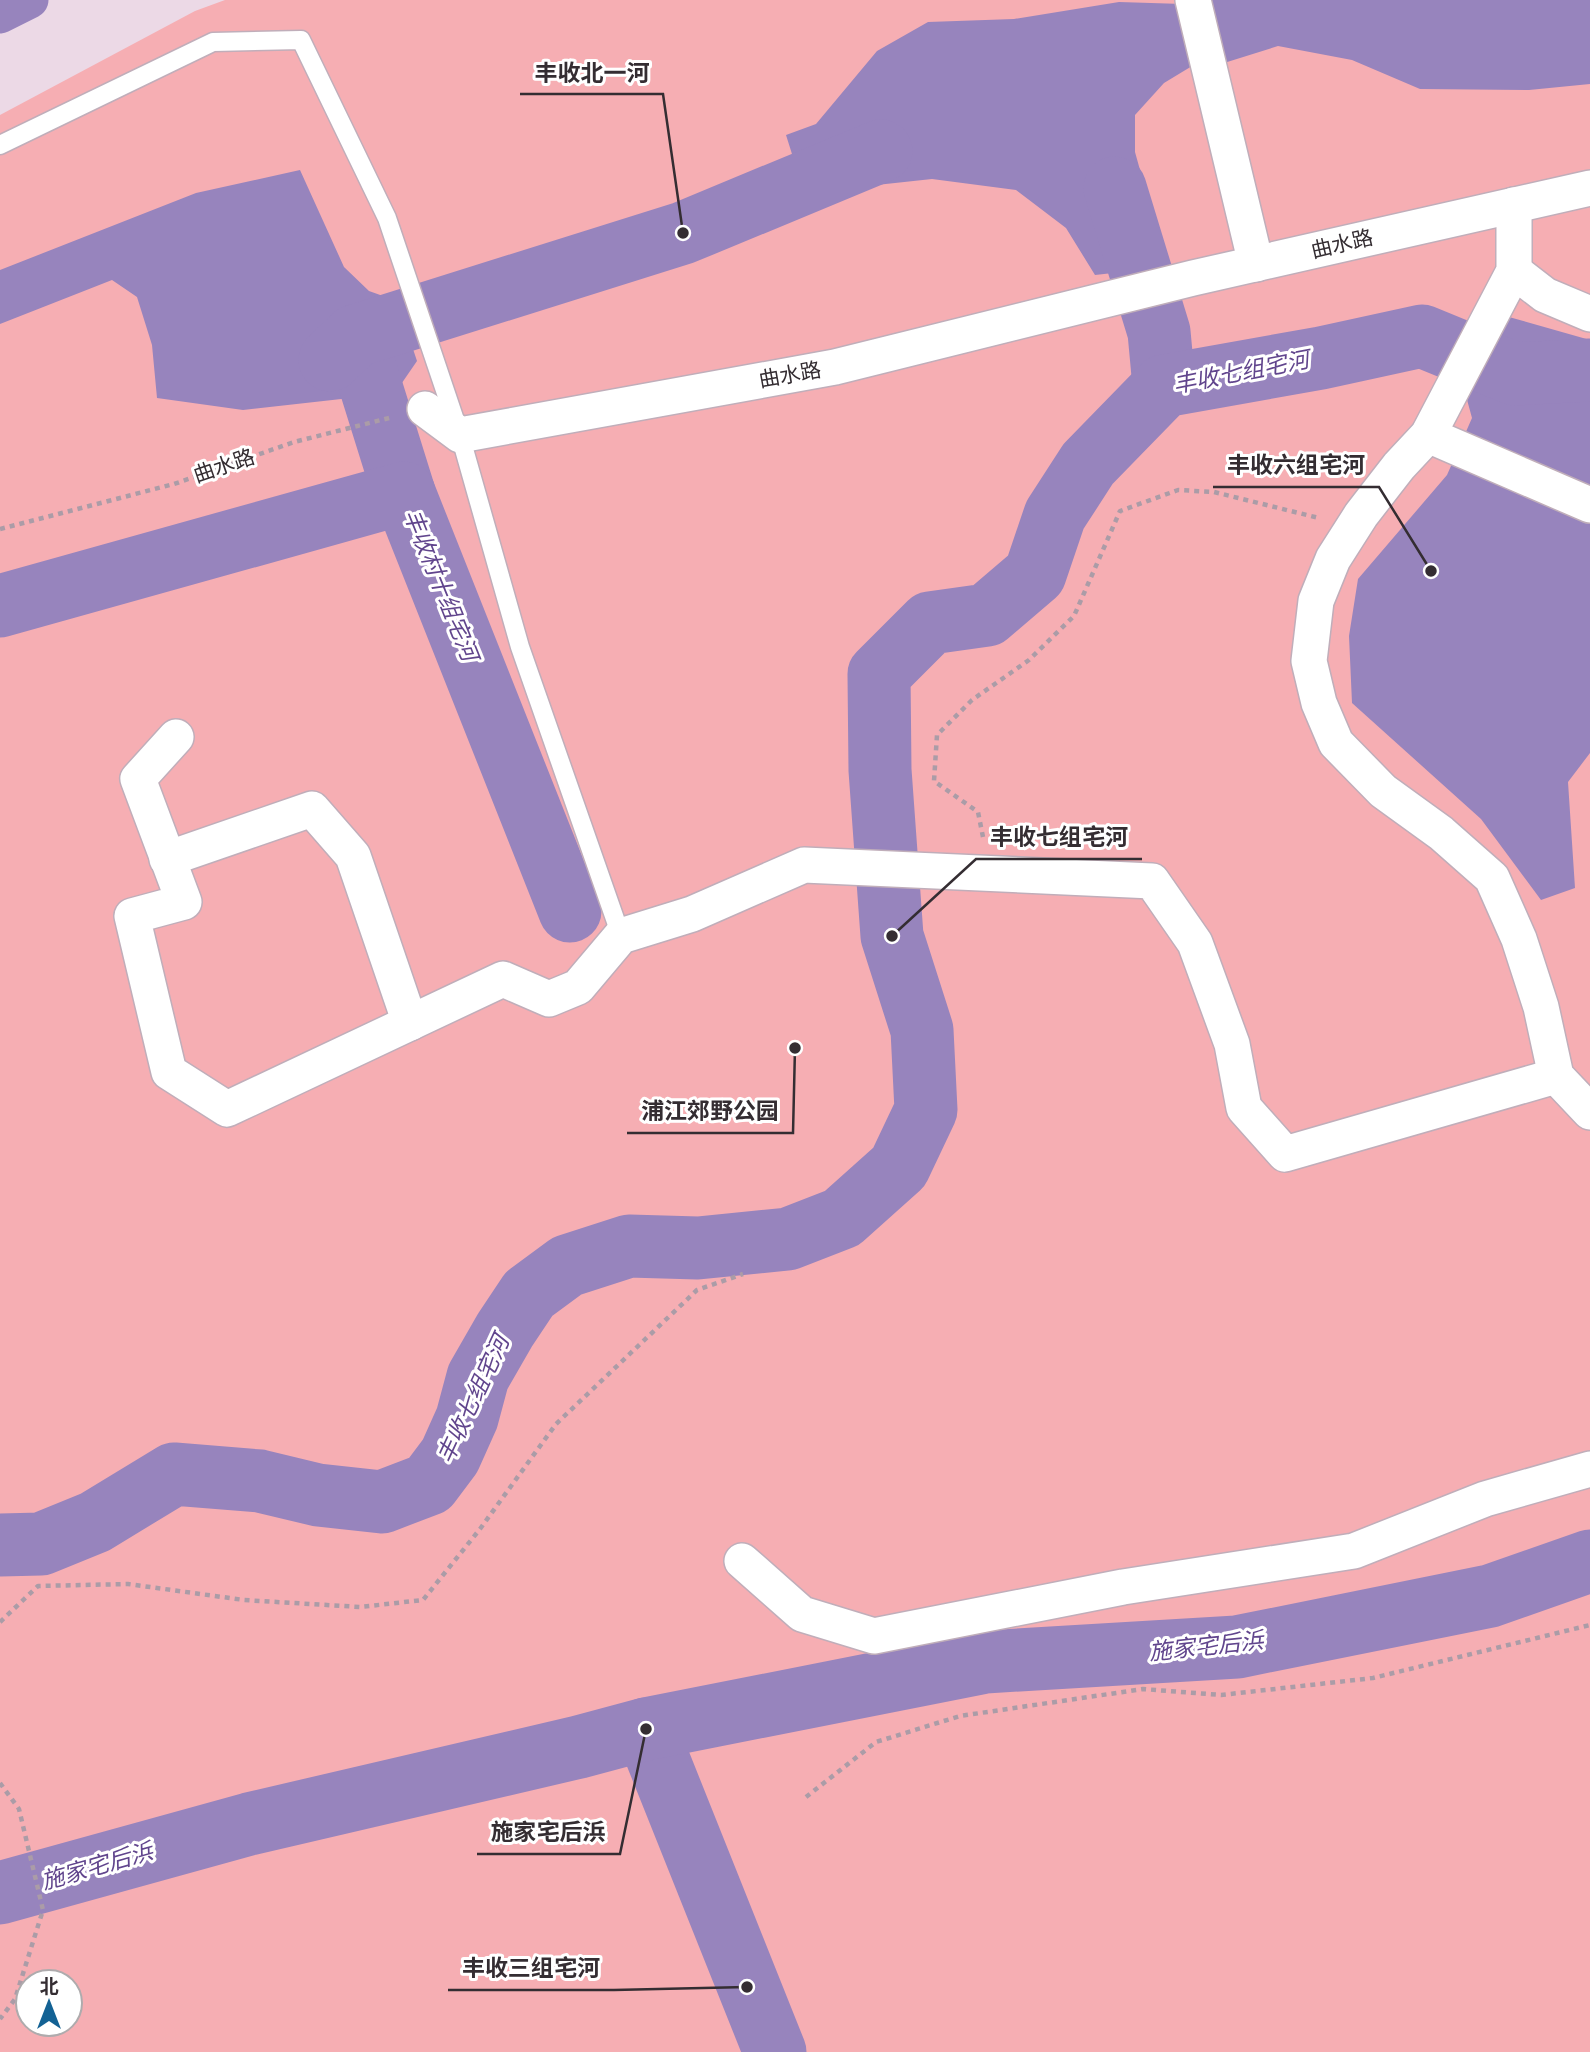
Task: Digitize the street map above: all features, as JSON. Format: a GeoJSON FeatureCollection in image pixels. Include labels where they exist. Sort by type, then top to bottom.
{"type":"FeatureCollection","features":[{"type":"Feature","properties":{"kind":"street"},"geometry":{"type":"LineString","coordinates":[[1193,0],[1256,264]]}},
{"type":"Feature","properties":{"kind":"street","name":"曲水路"},"geometry":{"type":"LineString","coordinates":[[460,435],[835,366],[1193,278],[1590,188]]}},
{"type":"Feature","properties":{"kind":"street"},"geometry":{"type":"LineString","coordinates":[[1514,205],[1514,271],[1428,435],[1399,466],[1333,559],[1316,601],[1308,661],[1319,703],[1336,743],[1383,791],[1441,834],[1492,878],[1519,939],[1541,1007],[1556,1076],[1590,1112]]}},
{"type":"Feature","properties":{"kind":"street"},"geometry":{"type":"LineString","coordinates":[[1514,271],[1545,295],[1590,314]]}},
{"type":"Feature","properties":{"kind":"street"},"geometry":{"type":"LineString","coordinates":[[425,409],[460,435]]}},
{"type":"Feature","properties":{"kind":"street"},"geometry":{"type":"LineString","coordinates":[[1428,435],[1590,505]]}},
{"type":"Feature","properties":{"kind":"street"},"geometry":{"type":"LineString","coordinates":[[176,737],[138,779],[184,902],[132,916],[169,1072],[227,1109],[503,979],[549,999],[578,987],[621,936],[692,914],[804,865],[1152,881],[1195,943],[1232,1044],[1244,1108],[1285,1154],[1556,1076]]}},
{"type":"Feature","properties":{"kind":"street"},"geometry":{"type":"LineString","coordinates":[[167,859],[312,809],[354,856],[410,1023]]}},
{"type":"Feature","properties":{"kind":"street"},"geometry":{"type":"LineString","coordinates":[[1557,1478],[1590,1452]]}},
{"type":"Feature","properties":{"kind":"street"},"geometry":{"type":"LineString","coordinates":[[742,1561],[802,1614],[874,1636],[1123,1587],[1354,1551],[1485,1499],[1590,1469]]}},
{"type":"Feature","properties":{"kind":"lane"},"geometry":{"type":"LineString","coordinates":[[0,145],[213,42],[301,40],[387,219],[460,435],[520,647],[621,936]]}},
{"type":"Feature","properties":{"kind":"path","name":"曲水路"},"geometry":{"type":"LineString","coordinates":[[0,529],[174,484],[294,442],[425,409]]}},
{"type":"Feature","properties":{"kind":"path"},"geometry":{"type":"LineString","coordinates":[[990,875],[978,812],[934,781],[937,735],[972,699],[1030,660],[1074,616],[1120,511],[1178,491],[1213,492],[1354,526]]}},
{"type":"Feature","properties":{"kind":"path"},"geometry":{"type":"LineString","coordinates":[[0,1622],[38,1586],[128,1584],[244,1600],[359,1607],[423,1600],[480,1530],[556,1424],[697,1290],[743,1274]]}},
{"type":"Feature","properties":{"kind":"path"},"geometry":{"type":"LineString","coordinates":[[806,1797],[876,1742],[960,1716],[1143,1689],[1221,1695],[1373,1678],[1590,1625]]}},
{"type":"Feature","properties":{"kind":"path"},"geometry":{"type":"LineString","coordinates":[[0,1783],[19,1809],[43,1910],[15,1999],[0,2019]]}},
{"type":"Feature","properties":{"kind":"shaded area"},"geometry":{"type":"Polygon","coordinates":[[[225,0],[1590,0],[1590,2052],[0,2052],[0,115],[195,11],[225,0]]]}},
{"type":"Feature","properties":{"kind":"shaded area"},"geometry":{"type":"Polygon","coordinates":[[[1208,0],[1590,0],[1590,84],[1529,90],[1420,89],[1352,60],[1278,46],[1224,63],[1208,0]]]}},
{"type":"Feature","properties":{"kind":"shaded area"},"geometry":{"type":"Polygon","coordinates":[[[1119,2],[1183,4],[1197,63],[1164,83],[1135,115],[1135,152],[1167,267],[1095,275],[1066,228],[1016,190],[932,179],[858,187],[809,208],[786,135],[816,124],[877,51],[928,22],[1014,19],[1119,2]]]}},
{"type":"Feature","properties":{"kind":"shaded area"},"geometry":{"type":"Polygon","coordinates":[[[300,170],[344,267],[369,291],[397,301],[417,361],[395,393],[243,410],[157,398],[152,345],[137,297],[112,280],[0,324],[0,270],[196,193],[300,170]]]}},
{"type":"Feature","properties":{"kind":"shaded area"},"geometry":{"type":"Polygon","coordinates":[[[1509,317],[1590,340],[1590,753],[1568,782],[1575,888],[1541,900],[1481,819],[1352,703],[1349,636],[1358,579],[1447,475],[1472,418],[1466,396],[1509,317]]]}},
{"type":"Feature","properties":{"kind":"waterway"},"geometry":{"type":"LineString","coordinates":[[0,15],[30,0]]}},
{"type":"Feature","properties":{"kind":"waterway"},"geometry":{"type":"LineString","coordinates":[[330,360],[355,336],[683,233],[881,151]]}},
{"type":"Feature","properties":{"kind":"waterway"},"geometry":{"type":"LineString","coordinates":[[1115,188],[1159,332],[1164,386]]}},
{"type":"Feature","properties":{"kind":"waterway"},"geometry":{"type":"LineString","coordinates":[[355,336],[404,493]]}},
{"type":"Feature","properties":{"kind":"waterway","name":"丰收七组宅河"},"geometry":{"type":"LineString","coordinates":[[0,1545],[41,1544],[95,1522],[174,1474],[260,1481],[318,1495],[382,1502],[429,1484],[450,1456],[467,1418],[478,1377],[505,1330],[529,1294],[567,1266],[629,1246],[698,1248],[788,1239],[842,1218],[899,1167],[926,1110],[922,1030],[892,936],[880,770],[879,674],[930,623],[987,615],[1035,574],[1055,515],[1088,464],[1164,386],[1321,358],[1422,336],[1515,374],[1590,370]]}},
{"type":"Feature","properties":{"kind":"waterway","name":"丰收村十组宅河"},"geometry":{"type":"LineString","coordinates":[[0,606],[404,493],[570,911]]}},
{"type":"Feature","properties":{"kind":"waterway","name":"施家宅后浜"},"geometry":{"type":"LineString","coordinates":[[0,1893],[249,1824],[646,1729],[985,1662],[1237,1647],[1490,1596],[1590,1561]]}},
{"type":"Feature","properties":{"kind":"waterway"},"geometry":{"type":"LineString","coordinates":[[646,1729],[775,2052]]}},
{"type":"Feature","properties":{"kind":"place","name":"丰收北一河"},"geometry":{"type":"Point","coordinates":[683,233]}},
{"type":"Feature","properties":{"kind":"place","name":"丰收六组宅河"},"geometry":{"type":"Point","coordinates":[1431,571]}},
{"type":"Feature","properties":{"kind":"place","name":"丰收七组宅河"},"geometry":{"type":"Point","coordinates":[892,936]}},
{"type":"Feature","properties":{"kind":"place","name":"浦江郊野公园"},"geometry":{"type":"Point","coordinates":[795,1048]}},
{"type":"Feature","properties":{"kind":"place","name":"施家宅后浜"},"geometry":{"type":"Point","coordinates":[646,1729]}},
{"type":"Feature","properties":{"kind":"place","name":"丰收三组宅河"},"geometry":{"type":"Point","coordinates":[747,1987]}}]}
